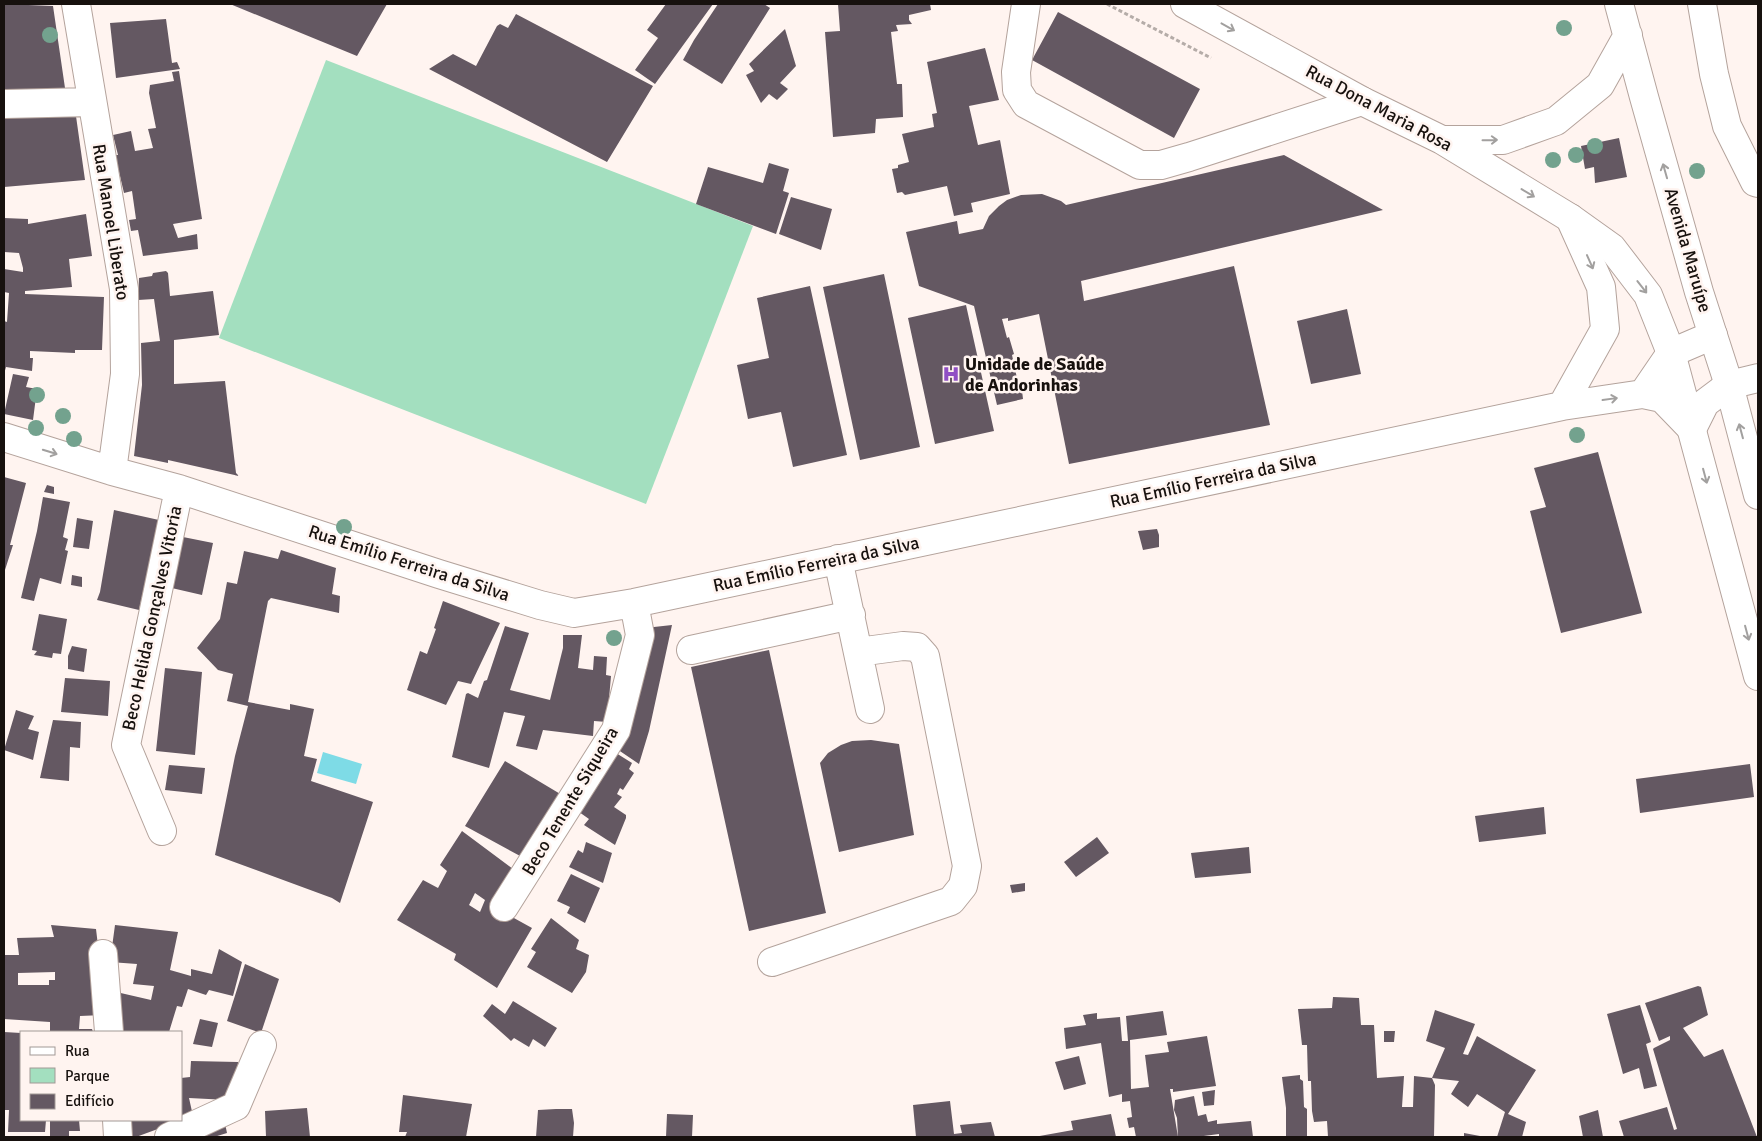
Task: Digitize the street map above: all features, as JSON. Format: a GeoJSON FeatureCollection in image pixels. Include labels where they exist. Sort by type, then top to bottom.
{"type":"FeatureCollection","features":[{"type":"Feature","properties":{"kind":"street","name":"Rua Manoel Liberato"},"geometry":{"type":"LineString","coordinates":[[76,4],[124,289],[125,374],[112,471]]}},
{"type":"Feature","properties":{"kind":"street"},"geometry":{"type":"LineString","coordinates":[[1026,4],[1016,72],[1017,90],[1026,104],[1140,165],[1161,165],[1189,157],[1362,101]]}},
{"type":"Feature","properties":{"kind":"street","name":"Rua Dona Maria Rosa"},"geometry":{"type":"LineString","coordinates":[[1185,4],[1362,101],[1442,140],[1570,218]]}},
{"type":"Feature","properties":{"kind":"street","name":"Avenida Maruípe"},"geometry":{"type":"LineString","coordinates":[[1620,4],[1699,292],[1729,385],[1758,495]]}},
{"type":"Feature","properties":{"kind":"street"},"geometry":{"type":"LineString","coordinates":[[1702,4],[1714,74],[1727,126],[1754,182],[1758,183]]}},
{"type":"Feature","properties":{"kind":"street"},"geometry":{"type":"LineString","coordinates":[[1442,140],[1503,140],[1556,121],[1600,85],[1628,35]]}},
{"type":"Feature","properties":{"kind":"street"},"geometry":{"type":"LineString","coordinates":[[4,104],[91,102]]}},
{"type":"Feature","properties":{"kind":"street"},"geometry":{"type":"LineString","coordinates":[[1570,218],[1612,248],[1648,295],[1671,353],[1758,676]]}},
{"type":"Feature","properties":{"kind":"street"},"geometry":{"type":"LineString","coordinates":[[1562,406],[1606,330],[1601,287],[1570,218]]}},
{"type":"Feature","properties":{"kind":"street"},"geometry":{"type":"LineString","coordinates":[[1643,394],[1671,353],[1714,335]]}},
{"type":"Feature","properties":{"kind":"street"},"geometry":{"type":"LineString","coordinates":[[1692,429],[1705,403],[1729,385],[1758,378]]}},
{"type":"Feature","properties":{"kind":"street","name":"Rua Emílio Ferreira da Silva"},"geometry":{"type":"LineString","coordinates":[[4,438],[179,489],[439,574],[540,605],[574,613],[634,603],[1562,406],[1643,394],[1662,398],[1692,429]]}},
{"type":"Feature","properties":{"kind":"street","name":"Beco Helida Gonçalves Vitoria"},"geometry":{"type":"LineString","coordinates":[[162,831],[126,746],[179,489]]}},
{"type":"Feature","properties":{"kind":"street"},"geometry":{"type":"LineString","coordinates":[[838,559],[870,709]]}},
{"type":"Feature","properties":{"kind":"street","name":"Beco Tenente Siqueira"},"geometry":{"type":"LineString","coordinates":[[504,907],[616,730],[640,635],[634,603]]}},
{"type":"Feature","properties":{"kind":"street"},"geometry":{"type":"LineString","coordinates":[[691,650],[851,615]]}},
{"type":"Feature","properties":{"kind":"street"},"geometry":{"type":"LineString","coordinates":[[772,962],[950,901],[963,886],[967,866],[924,656],[917,647],[903,646],[858,652]]}},
{"type":"Feature","properties":{"kind":"street"},"geometry":{"type":"LineString","coordinates":[[103,954],[109,1031]]}},
{"type":"Feature","properties":{"kind":"street"},"geometry":{"type":"LineString","coordinates":[[168,1137],[236,1106],[262,1044]]}},
{"type":"Feature","properties":{"kind":"street"},"geometry":{"type":"LineString","coordinates":[[116,1121],[118,1137]]}},
{"type":"Feature","properties":{"kind":"path"},"geometry":{"type":"LineString","coordinates":[[1107,4],[1213,59]]}},
{"type":"Feature","properties":{"kind":"green space"},"geometry":{"type":"Polygon","coordinates":[[[326,60],[753,226],[646,504],[219,338],[326,60]]]}},
{"type":"Feature","properties":{"kind":"water"},"geometry":{"type":"Polygon","coordinates":[[[323,752],[362,764],[356,784],[317,773],[323,752]]]}},
{"type":"Feature","properties":{"kind":"building"},"geometry":{"type":"Polygon","coordinates":[[[4,4],[53,6],[65,88],[4,91],[4,4]]]}},
{"type":"Feature","properties":{"kind":"building"},"geometry":{"type":"Polygon","coordinates":[[[230,4],[387,4],[357,56],[230,4]]]}},
{"type":"Feature","properties":{"kind":"building"},"geometry":{"type":"Polygon","coordinates":[[[666,4],[713,4],[655,84],[635,70],[658,38],[647,30],[666,4]]]}},
{"type":"Feature","properties":{"kind":"building"},"geometry":{"type":"Polygon","coordinates":[[[718,4],[764,4],[770,8],[722,84],[683,60],[718,4]]]}},
{"type":"Feature","properties":{"kind":"building"},"geometry":{"type":"Polygon","coordinates":[[[838,4],[930,4],[931,10],[909,15],[909,20],[912,24],[896,25],[898,31],[891,32],[897,84],[902,84],[903,117],[876,119],[875,133],[833,137],[825,32],[840,31],[838,4]]]}},
{"type":"Feature","properties":{"kind":"building"},"geometry":{"type":"Polygon","coordinates":[[[1058,12],[1200,89],[1174,138],[1032,60],[1058,12]]]}},
{"type":"Feature","properties":{"kind":"building"},"geometry":{"type":"Polygon","coordinates":[[[516,14],[653,86],[607,162],[429,69],[453,54],[476,66],[497,26],[500,24],[508,28],[516,14]]]}},
{"type":"Feature","properties":{"kind":"building"},"geometry":{"type":"Polygon","coordinates":[[[166,19],[172,63],[177,62],[180,69],[116,78],[110,23],[166,19]]]}},
{"type":"Feature","properties":{"kind":"building"},"geometry":{"type":"Polygon","coordinates":[[[785,29],[796,66],[780,83],[788,89],[777,100],[769,94],[761,103],[746,75],[754,71],[749,64],[785,29]]]}},
{"type":"Feature","properties":{"kind":"building"},"geometry":{"type":"Polygon","coordinates":[[[985,48],[999,100],[969,106],[978,145],[1000,140],[1010,194],[971,203],[973,212],[954,216],[947,186],[905,195],[902,192],[897,193],[892,169],[909,162],[902,134],[934,127],[932,114],[937,113],[927,62],[985,48]]]}},
{"type":"Feature","properties":{"kind":"building"},"geometry":{"type":"Polygon","coordinates":[[[179,71],[202,219],[173,224],[178,238],[197,234],[198,249],[143,256],[138,230],[131,231],[129,220],[136,219],[132,191],[124,193],[115,155],[118,155],[113,135],[131,131],[135,151],[153,148],[148,129],[156,128],[149,93],[150,85],[174,81],[172,72],[179,71]]]}},
{"type":"Feature","properties":{"kind":"building"},"geometry":{"type":"Polygon","coordinates":[[[75,109],[85,180],[4,187],[4,112],[75,109]]]}},
{"type":"Feature","properties":{"kind":"building"},"geometry":{"type":"Polygon","coordinates":[[[1619,138],[1627,177],[1595,183],[1594,167],[1585,169],[1581,146],[1619,138]]]}},
{"type":"Feature","properties":{"kind":"building"},"geometry":{"type":"Polygon","coordinates":[[[1284,155],[1383,210],[1081,281],[1084,301],[1234,266],[1270,425],[1069,464],[1039,314],[1008,321],[1008,318],[1002,319],[1014,354],[1012,355],[1018,383],[1021,382],[1023,399],[997,405],[974,306],[919,286],[906,232],[957,221],[959,234],[983,229],[989,216],[999,206],[1007,200],[1021,195],[1042,194],[1061,201],[1066,205],[1284,155]]]}},
{"type":"Feature","properties":{"kind":"building"},"geometry":{"type":"Polygon","coordinates":[[[769,163],[789,169],[783,191],[789,193],[776,234],[696,204],[708,167],[763,183],[769,163]]]}},
{"type":"Feature","properties":{"kind":"building"},"geometry":{"type":"Polygon","coordinates":[[[791,197],[832,209],[821,250],[779,234],[791,197]]]}},
{"type":"Feature","properties":{"kind":"building"},"geometry":{"type":"Polygon","coordinates":[[[86,214],[92,256],[69,259],[72,287],[25,291],[25,294],[104,297],[102,350],[75,350],[75,353],[30,351],[30,358],[33,358],[32,371],[6,367],[4,374],[4,321],[7,322],[9,293],[4,292],[4,269],[23,272],[23,268],[19,253],[4,252],[4,218],[28,219],[28,224],[86,214]]]}},
{"type":"Feature","properties":{"kind":"building"},"geometry":{"type":"Polygon","coordinates":[[[166,271],[168,273],[170,296],[213,291],[219,335],[174,340],[174,384],[225,381],[236,473],[239,476],[168,460],[168,463],[134,456],[142,385],[141,343],[160,341],[154,299],[138,300],[139,278],[166,271]]]}},
{"type":"Feature","properties":{"kind":"building"},"geometry":{"type":"Polygon","coordinates":[[[884,274],[920,447],[860,460],[823,287],[884,274]]]}},
{"type":"Feature","properties":{"kind":"building"},"geometry":{"type":"Polygon","coordinates":[[[810,286],[847,455],[793,467],[781,412],[748,419],[737,365],[769,358],[757,298],[810,286]]]}},
{"type":"Feature","properties":{"kind":"building","name":"Unidade de Saúde de Andorinhas"},"geometry":{"type":"Polygon","coordinates":[[[966,305],[994,431],[935,444],[908,318],[966,305]]]}},
{"type":"Feature","properties":{"kind":"building"},"geometry":{"type":"Polygon","coordinates":[[[1347,309],[1361,374],[1311,384],[1297,321],[1347,309]]]}},
{"type":"Feature","properties":{"kind":"building"},"geometry":{"type":"Polygon","coordinates":[[[13,374],[29,377],[26,387],[37,389],[33,420],[4,414],[13,374]]]}},
{"type":"Feature","properties":{"kind":"building"},"geometry":{"type":"Polygon","coordinates":[[[1598,452],[1642,613],[1561,633],[1530,511],[1546,507],[1534,468],[1598,452]]]}},
{"type":"Feature","properties":{"kind":"building"},"geometry":{"type":"Polygon","coordinates":[[[4,477],[26,483],[10,545],[13,545],[4,573],[4,477]]]}},
{"type":"Feature","properties":{"kind":"building"},"geometry":{"type":"Polygon","coordinates":[[[47,485],[54,487],[54,494],[44,492],[47,485]]]}},
{"type":"Feature","properties":{"kind":"building"},"geometry":{"type":"Polygon","coordinates":[[[43,497],[70,502],[63,537],[68,539],[65,550],[68,551],[61,584],[40,578],[34,601],[21,598],[43,497]]]}},
{"type":"Feature","properties":{"kind":"building"},"geometry":{"type":"Polygon","coordinates":[[[114,510],[159,520],[139,610],[97,600],[114,510]]]}},
{"type":"Feature","properties":{"kind":"building"},"geometry":{"type":"Polygon","coordinates":[[[77,518],[93,521],[89,549],[73,547],[77,518]]]}},
{"type":"Feature","properties":{"kind":"building"},"geometry":{"type":"Polygon","coordinates":[[[1157,529],[1159,547],[1143,550],[1138,531],[1157,529]]]}},
{"type":"Feature","properties":{"kind":"building"},"geometry":{"type":"Polygon","coordinates":[[[173,535],[213,543],[202,595],[163,586],[173,535]]]}},
{"type":"Feature","properties":{"kind":"building"},"geometry":{"type":"Polygon","coordinates":[[[281,550],[336,568],[332,594],[340,596],[339,613],[271,598],[268,601],[248,702],[290,710],[290,704],[314,709],[304,756],[317,759],[311,781],[373,802],[340,903],[332,898],[215,855],[235,756],[248,706],[227,701],[233,674],[218,670],[197,648],[220,619],[227,582],[237,584],[244,551],[278,559],[281,550]]]}},
{"type":"Feature","properties":{"kind":"building"},"geometry":{"type":"Polygon","coordinates":[[[72,575],[82,577],[82,587],[71,585],[72,575]]]}},
{"type":"Feature","properties":{"kind":"building"},"geometry":{"type":"Polygon","coordinates":[[[443,601],[500,623],[471,684],[458,681],[446,705],[407,690],[420,651],[427,654],[443,601]]]}},
{"type":"Feature","properties":{"kind":"building"},"geometry":{"type":"Polygon","coordinates":[[[39,614],[67,619],[61,654],[53,653],[52,658],[34,655],[37,651],[32,650],[39,614]]]}},
{"type":"Feature","properties":{"kind":"building"},"geometry":{"type":"Polygon","coordinates":[[[672,625],[649,731],[639,764],[611,745],[645,628],[672,625]]]}},
{"type":"Feature","properties":{"kind":"building"},"geometry":{"type":"Polygon","coordinates":[[[505,626],[529,633],[510,690],[550,700],[563,648],[563,635],[582,635],[578,668],[593,670],[594,656],[607,657],[606,675],[611,676],[607,722],[594,721],[593,736],[543,730],[537,750],[516,746],[525,716],[504,712],[489,768],[452,757],[466,694],[468,693],[478,698],[484,681],[487,680],[505,626]]]}},
{"type":"Feature","properties":{"kind":"building"},"geometry":{"type":"Polygon","coordinates":[[[72,646],[87,649],[84,672],[68,669],[68,656],[72,646]]]}},
{"type":"Feature","properties":{"kind":"building"},"geometry":{"type":"Polygon","coordinates":[[[769,650],[826,913],[749,931],[691,667],[769,650]]]}},
{"type":"Feature","properties":{"kind":"building"},"geometry":{"type":"Polygon","coordinates":[[[165,668],[202,672],[195,755],[156,751],[165,668]]]}},
{"type":"Feature","properties":{"kind":"building"},"geometry":{"type":"Polygon","coordinates":[[[65,678],[110,681],[108,716],[61,712],[65,678]]]}},
{"type":"Feature","properties":{"kind":"building"},"geometry":{"type":"Polygon","coordinates":[[[16,710],[34,716],[28,729],[39,732],[33,760],[4,750],[16,710]]]}},
{"type":"Feature","properties":{"kind":"building"},"geometry":{"type":"Polygon","coordinates":[[[53,720],[81,722],[80,748],[70,747],[69,781],[40,778],[53,720]]]}},
{"type":"Feature","properties":{"kind":"building"},"geometry":{"type":"Polygon","coordinates":[[[871,740],[899,744],[914,835],[839,852],[820,763],[828,753],[841,745],[852,741],[871,740]]]}},
{"type":"Feature","properties":{"kind":"building"},"geometry":{"type":"Polygon","coordinates":[[[608,748],[632,763],[629,769],[634,773],[623,790],[620,788],[617,794],[622,797],[614,807],[626,815],[626,818],[615,845],[584,825],[589,819],[572,807],[608,748]]]}},
{"type":"Feature","properties":{"kind":"building"},"geometry":{"type":"Polygon","coordinates":[[[505,761],[562,795],[522,857],[465,826],[505,761]]]}},
{"type":"Feature","properties":{"kind":"building"},"geometry":{"type":"Polygon","coordinates":[[[1750,764],[1754,797],[1640,813],[1636,779],[1750,764]]]}},
{"type":"Feature","properties":{"kind":"building"},"geometry":{"type":"Polygon","coordinates":[[[169,765],[205,768],[202,794],[165,790],[169,765]]]}},
{"type":"Feature","properties":{"kind":"building"},"geometry":{"type":"Polygon","coordinates":[[[1544,807],[1546,834],[1479,842],[1475,816],[1544,807]]]}},
{"type":"Feature","properties":{"kind":"building"},"geometry":{"type":"Polygon","coordinates":[[[462,831],[513,869],[490,905],[532,928],[497,988],[454,960],[456,954],[397,920],[423,880],[438,888],[447,871],[440,865],[462,831]],[[475,893],[469,905],[480,912],[485,900],[475,893]]]}},
{"type":"Feature","properties":{"kind":"building"},"geometry":{"type":"Polygon","coordinates":[[[1097,837],[1109,853],[1076,877],[1064,862],[1097,837]]]}},
{"type":"Feature","properties":{"kind":"building"},"geometry":{"type":"Polygon","coordinates":[[[586,842],[612,853],[603,883],[569,867],[578,850],[583,853],[586,842]]]}},
{"type":"Feature","properties":{"kind":"building"},"geometry":{"type":"Polygon","coordinates":[[[1249,847],[1251,873],[1195,878],[1191,853],[1249,847]]]}},
{"type":"Feature","properties":{"kind":"building"},"geometry":{"type":"Polygon","coordinates":[[[571,874],[600,888],[585,923],[567,913],[570,907],[557,901],[571,874]]]}},
{"type":"Feature","properties":{"kind":"building"},"geometry":{"type":"Polygon","coordinates":[[[1025,883],[1025,891],[1012,893],[1010,885],[1025,883]]]}},
{"type":"Feature","properties":{"kind":"building"},"geometry":{"type":"Polygon","coordinates":[[[551,918],[579,940],[576,949],[589,955],[586,972],[572,993],[527,967],[536,952],[531,949],[551,918]]]}},
{"type":"Feature","properties":{"kind":"building"},"geometry":{"type":"Polygon","coordinates":[[[51,925],[96,929],[102,979],[103,1015],[80,1016],[79,1029],[92,1029],[93,1031],[50,1031],[50,1022],[4,1019],[4,955],[19,955],[17,938],[54,937],[51,925]],[[55,972],[18,973],[18,985],[49,985],[49,980],[55,980],[55,972]]]}},
{"type":"Feature","properties":{"kind":"building"},"geometry":{"type":"Polygon","coordinates":[[[115,925],[178,932],[170,970],[191,976],[191,969],[212,974],[219,949],[242,962],[233,996],[209,990],[206,995],[188,989],[182,1007],[177,1006],[169,1031],[115,1031],[112,991],[151,1000],[154,986],[133,984],[137,964],[110,962],[115,925]]]}},
{"type":"Feature","properties":{"kind":"building"},"geometry":{"type":"Polygon","coordinates":[[[245,964],[279,979],[261,1033],[227,1021],[245,964]]]}},
{"type":"Feature","properties":{"kind":"building"},"geometry":{"type":"Polygon","coordinates":[[[1698,986],[1701,987],[1708,1015],[1683,1028],[1704,1057],[1723,1049],[1757,1137],[1624,1137],[1619,1121],[1667,1107],[1674,1130],[1677,1129],[1653,1049],[1670,1040],[1670,1036],[1659,1041],[1645,1003],[1698,986]]]}},
{"type":"Feature","properties":{"kind":"building"},"geometry":{"type":"Polygon","coordinates":[[[1333,997],[1359,998],[1361,1025],[1374,1025],[1377,1078],[1404,1076],[1402,1107],[1413,1107],[1414,1076],[1432,1078],[1435,1085],[1434,1137],[1328,1137],[1327,1121],[1314,1122],[1311,1081],[1308,1081],[1307,1045],[1302,1045],[1298,1009],[1332,1008],[1333,997]]]}},
{"type":"Feature","properties":{"kind":"building"},"geometry":{"type":"Polygon","coordinates":[[[513,1001],[557,1028],[545,1047],[533,1039],[529,1047],[514,1038],[511,1041],[483,1016],[492,1004],[505,1014],[513,1001]]]}},
{"type":"Feature","properties":{"kind":"building"},"geometry":{"type":"Polygon","coordinates":[[[1640,1005],[1651,1042],[1646,1044],[1657,1086],[1644,1089],[1639,1068],[1623,1074],[1607,1014],[1640,1005]]]}},
{"type":"Feature","properties":{"kind":"building"},"geometry":{"type":"Polygon","coordinates":[[[1435,1010],[1475,1024],[1463,1054],[1468,1055],[1477,1036],[1536,1070],[1508,1114],[1526,1122],[1522,1137],[1497,1137],[1505,1112],[1477,1094],[1468,1107],[1451,1094],[1459,1081],[1432,1078],[1445,1048],[1426,1041],[1435,1010]]]}},
{"type":"Feature","properties":{"kind":"building"},"geometry":{"type":"Polygon","coordinates":[[[1163,1011],[1167,1035],[1130,1040],[1131,1089],[1149,1087],[1145,1055],[1169,1052],[1167,1042],[1207,1036],[1216,1086],[1173,1092],[1173,1089],[1170,1089],[1178,1137],[1136,1137],[1134,1127],[1129,1128],[1127,1118],[1132,1117],[1130,1101],[1122,1102],[1122,1094],[1109,1097],[1101,1043],[1066,1049],[1064,1028],[1086,1025],[1083,1015],[1097,1013],[1097,1019],[1120,1017],[1122,1041],[1128,1041],[1126,1016],[1163,1011]]]}},
{"type":"Feature","properties":{"kind":"building"},"geometry":{"type":"Polygon","coordinates":[[[200,1019],[218,1023],[212,1047],[193,1044],[200,1019]]]}},
{"type":"Feature","properties":{"kind":"building"},"geometry":{"type":"Polygon","coordinates":[[[1384,1031],[1395,1031],[1394,1042],[1384,1042],[1384,1031]]]}},
{"type":"Feature","properties":{"kind":"building"},"geometry":{"type":"Polygon","coordinates":[[[4,1032],[20,1033],[20,1121],[46,1121],[45,1132],[8,1132],[9,1110],[4,1110],[4,1032]]]}},
{"type":"Feature","properties":{"kind":"building"},"geometry":{"type":"Polygon","coordinates":[[[1079,1056],[1086,1084],[1064,1090],[1055,1062],[1079,1056]]]}},
{"type":"Feature","properties":{"kind":"building"},"geometry":{"type":"Polygon","coordinates":[[[191,1061],[238,1062],[237,1092],[228,1100],[189,1098],[193,1116],[182,1120],[182,1078],[190,1077],[191,1061]]]}},
{"type":"Feature","properties":{"kind":"building"},"geometry":{"type":"Polygon","coordinates":[[[1300,1075],[1300,1079],[1303,1081],[1304,1107],[1307,1109],[1307,1137],[1286,1137],[1286,1108],[1282,1077],[1300,1075]]]}},
{"type":"Feature","properties":{"kind":"building"},"geometry":{"type":"Polygon","coordinates":[[[1215,1090],[1214,1105],[1204,1106],[1202,1092],[1215,1090]]]}},
{"type":"Feature","properties":{"kind":"building"},"geometry":{"type":"Polygon","coordinates":[[[403,1095],[472,1104],[466,1137],[405,1137],[407,1132],[399,1132],[403,1095]]]}},
{"type":"Feature","properties":{"kind":"building"},"geometry":{"type":"Polygon","coordinates":[[[1194,1096],[1198,1116],[1206,1114],[1208,1122],[1217,1120],[1217,1124],[1251,1121],[1253,1137],[1219,1137],[1219,1134],[1178,1137],[1177,1118],[1174,1110],[1175,1100],[1194,1096]]]}},
{"type":"Feature","properties":{"kind":"building"},"geometry":{"type":"Polygon","coordinates":[[[950,1101],[954,1134],[962,1133],[960,1125],[991,1122],[995,1137],[916,1137],[913,1105],[950,1101]]]}},
{"type":"Feature","properties":{"kind":"building"},"geometry":{"type":"Polygon","coordinates":[[[307,1108],[310,1137],[266,1137],[265,1111],[307,1108]]]}},
{"type":"Feature","properties":{"kind":"building"},"geometry":{"type":"Polygon","coordinates":[[[572,1109],[573,1137],[536,1137],[538,1110],[572,1109]]]}},
{"type":"Feature","properties":{"kind":"building"},"geometry":{"type":"Polygon","coordinates":[[[1598,1110],[1603,1137],[1583,1137],[1579,1116],[1598,1110]]]}},
{"type":"Feature","properties":{"kind":"building"},"geometry":{"type":"Polygon","coordinates":[[[223,1114],[227,1133],[214,1137],[177,1137],[223,1114]]]}},
{"type":"Feature","properties":{"kind":"building"},"geometry":{"type":"Polygon","coordinates":[[[667,1114],[693,1115],[692,1137],[666,1137],[667,1114]]]}},
{"type":"Feature","properties":{"kind":"building"},"geometry":{"type":"Polygon","coordinates":[[[1111,1114],[1116,1137],[1034,1137],[1073,1130],[1071,1121],[1111,1114]]]}},
{"type":"Feature","properties":{"kind":"building"},"geometry":{"type":"Polygon","coordinates":[[[50,1121],[79,1121],[80,1131],[69,1131],[69,1137],[50,1137],[50,1121]]]}},
{"type":"Feature","properties":{"kind":"building"},"geometry":{"type":"Polygon","coordinates":[[[123,1121],[179,1121],[136,1137],[125,1137],[123,1121]]]}},
{"type":"Feature","properties":{"kind":"building"},"geometry":{"type":"Polygon","coordinates":[[[1464,1133],[1480,1136],[1480,1137],[1464,1137],[1464,1133]]]}},
{"type":"Feature","properties":{"kind":"place","name":"Unidade de Saúde de Andorinhas"},"geometry":{"type":"Point","coordinates":[951,374]}}]}
